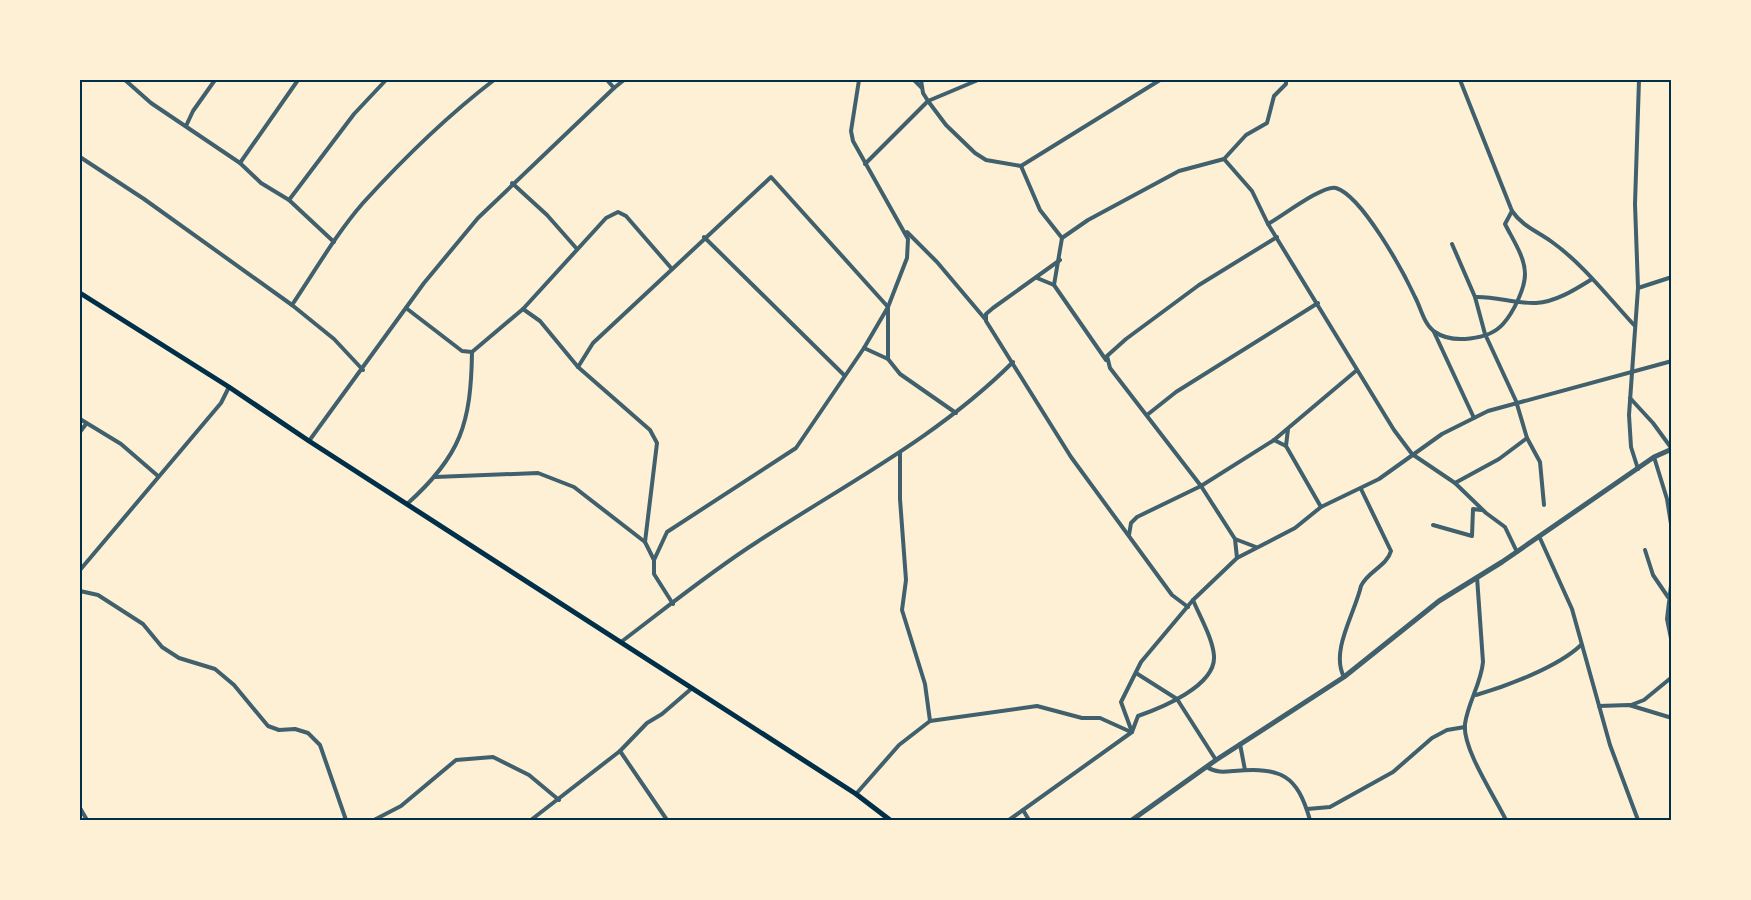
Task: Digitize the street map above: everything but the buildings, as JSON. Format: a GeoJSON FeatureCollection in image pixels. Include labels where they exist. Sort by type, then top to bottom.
{"type":"FeatureCollection","features":[{"type":"Feature","properties":{"kind":"main road"},"geometry":{"type":"LineString","coordinates":[[80,293],[229,387],[856,794],[890,820]]}},
{"type":"Feature","properties":{"kind":"street"},"geometry":{"type":"LineString","coordinates":[[125,80],[151,103],[240,163],[261,183],[288,200],[333,242]]}},
{"type":"Feature","properties":{"kind":"street"},"geometry":{"type":"LineString","coordinates":[[186,126],[193,111],[215,80]]}},
{"type":"Feature","properties":{"kind":"street"},"geometry":{"type":"LineString","coordinates":[[240,163],[298,80]]}},
{"type":"Feature","properties":{"kind":"street"},"geometry":{"type":"LineString","coordinates":[[288,200],[354,114],[386,80]]}},
{"type":"Feature","properties":{"kind":"street"},"geometry":{"type":"LineString","coordinates":[[292,305],[333,242],[363,204],[459,107],[494,80]]}},
{"type":"Feature","properties":{"kind":"street"},"geometry":{"type":"LineString","coordinates":[[607,80],[614,88]]}},
{"type":"Feature","properties":{"kind":"street"},"geometry":{"type":"LineString","coordinates":[[309,441],[406,308],[478,218],[512,183],[624,80]]}},
{"type":"Feature","properties":{"kind":"street"},"geometry":{"type":"LineString","coordinates":[[673,604],[654,574],[654,560],[667,532],[796,448],[864,348],[888,307],[907,258],[908,239],[905,230],[857,152],[851,131],[859,80]]}},
{"type":"Feature","properties":{"kind":"street"},"geometry":{"type":"LineString","coordinates":[[914,80],[922,87]]}},
{"type":"Feature","properties":{"kind":"street"},"geometry":{"type":"LineString","coordinates":[[921,80],[928,100],[946,125],[975,153],[986,160],[1021,166],[1160,80]]}},
{"type":"Feature","properties":{"kind":"street"},"geometry":{"type":"LineString","coordinates":[[865,164],[928,100],[978,80]]}},
{"type":"Feature","properties":{"kind":"street"},"geometry":{"type":"LineString","coordinates":[[1062,238],[1088,220],[1179,171],[1224,159],[1246,135],[1267,123],[1274,96],[1286,84],[1286,80]]}},
{"type":"Feature","properties":{"kind":"street"},"geometry":{"type":"LineString","coordinates":[[1460,80],[1512,211],[1525,227],[1552,242],[1592,279],[1635,326]]}},
{"type":"Feature","properties":{"kind":"street"},"geometry":{"type":"LineString","coordinates":[[1638,468],[1631,447],[1630,373],[1638,288],[1635,204],[1639,80]]}},
{"type":"Feature","properties":{"kind":"street"},"geometry":{"type":"LineString","coordinates":[[80,157],[144,199],[292,305],[334,339],[363,370]]}},
{"type":"Feature","properties":{"kind":"street"},"geometry":{"type":"LineString","coordinates":[[1224,159],[1252,191],[1268,224],[1309,295],[1318,303],[1375,402],[1412,454],[1455,483],[1505,527],[1517,552]]}},
{"type":"Feature","properties":{"kind":"street"},"geometry":{"type":"LineString","coordinates":[[1021,166],[1040,210],[1062,238],[1054,285]]}},
{"type":"Feature","properties":{"kind":"street"},"geometry":{"type":"LineString","coordinates":[[578,367],[593,343],[704,237],[771,177],[888,307],[888,359]]}},
{"type":"Feature","properties":{"kind":"street"},"geometry":{"type":"LineString","coordinates":[[512,183],[547,215],[577,249]]}},
{"type":"Feature","properties":{"kind":"street"},"geometry":{"type":"LineString","coordinates":[[1268,224],[1326,188],[1338,189],[1354,200],[1369,218],[1433,332],[1474,418]]}},
{"type":"Feature","properties":{"kind":"street"},"geometry":{"type":"LineString","coordinates":[[1433,332],[1457,340],[1485,334],[1503,324],[1517,300],[1525,277],[1524,262],[1505,224],[1512,211]]}},
{"type":"Feature","properties":{"kind":"street"},"geometry":{"type":"LineString","coordinates":[[406,308],[462,351],[471,352],[523,309],[606,218],[618,212],[626,216],[672,270]]}},
{"type":"Feature","properties":{"kind":"street"},"geometry":{"type":"LineString","coordinates":[[905,230],[937,262],[986,321],[1071,457],[1172,594],[1188,607]]}},
{"type":"Feature","properties":{"kind":"street"},"geometry":{"type":"LineString","coordinates":[[704,237],[844,375]]}},
{"type":"Feature","properties":{"kind":"street"},"geometry":{"type":"LineString","coordinates":[[1107,361],[1110,351],[1199,285],[1277,237]]}},
{"type":"Feature","properties":{"kind":"street"},"geometry":{"type":"LineString","coordinates":[[1452,244],[1474,297],[1485,334],[1516,401],[1527,438],[1540,462],[1544,505]]}},
{"type":"Feature","properties":{"kind":"street"},"geometry":{"type":"LineString","coordinates":[[986,321],[986,314],[993,308],[1059,260]]}},
{"type":"Feature","properties":{"kind":"street"},"geometry":{"type":"LineString","coordinates":[[1638,288],[1671,277]]}},
{"type":"Feature","properties":{"kind":"street"},"geometry":{"type":"LineString","coordinates":[[1037,278],[1054,285],[1107,361],[1201,486],[1235,539],[1237,558]]}},
{"type":"Feature","properties":{"kind":"street"},"geometry":{"type":"LineString","coordinates":[[1474,297],[1494,296],[1536,303],[1559,297],[1592,279]]}},
{"type":"Feature","properties":{"kind":"street"},"geometry":{"type":"LineString","coordinates":[[1147,415],[1176,392],[1318,303]]}},
{"type":"Feature","properties":{"kind":"street"},"geometry":{"type":"LineString","coordinates":[[523,309],[540,321],[578,367],[650,430],[657,443],[645,542]]}},
{"type":"Feature","properties":{"kind":"street"},"geometry":{"type":"LineString","coordinates":[[864,348],[888,359],[900,374],[956,413]]}},
{"type":"Feature","properties":{"kind":"street"},"geometry":{"type":"LineString","coordinates":[[406,504],[435,477],[449,460],[462,431],[471,381],[471,352]]}},
{"type":"Feature","properties":{"kind":"street"},"geometry":{"type":"LineString","coordinates":[[1132,732],[1121,702],[1142,662],[1193,600],[1237,558],[1295,528],[1321,507],[1361,489],[1442,434],[1474,418],[1516,401],[1671,361]]}},
{"type":"Feature","properties":{"kind":"street"},"geometry":{"type":"LineString","coordinates":[[621,643],[758,541],[900,453],[956,413],[991,385],[1012,362]]}},
{"type":"Feature","properties":{"kind":"street"},"geometry":{"type":"LineString","coordinates":[[1129,535],[1131,523],[1137,517],[1201,486],[1274,440],[1357,370]]}},
{"type":"Feature","properties":{"kind":"street"},"geometry":{"type":"LineString","coordinates":[[80,570],[221,403],[229,387]]}},
{"type":"Feature","properties":{"kind":"street"},"geometry":{"type":"LineString","coordinates":[[1132,820],[1216,760],[1344,677],[1415,618],[1517,552],[1654,457],[1671,449],[1653,423],[1630,398]]}},
{"type":"Feature","properties":{"kind":"street"},"geometry":{"type":"LineString","coordinates":[[80,419],[121,444],[159,476]]}},
{"type":"Feature","properties":{"kind":"street"},"geometry":{"type":"LineString","coordinates":[[80,432],[86,424]]}},
{"type":"Feature","properties":{"kind":"street"},"geometry":{"type":"LineString","coordinates":[[1286,446],[1288,428]]}},
{"type":"Feature","properties":{"kind":"street"},"geometry":{"type":"LineString","coordinates":[[1455,483],[1499,459],[1527,438]]}},
{"type":"Feature","properties":{"kind":"street"},"geometry":{"type":"LineString","coordinates":[[1274,440],[1286,446],[1321,507]]}},
{"type":"Feature","properties":{"kind":"street"},"geometry":{"type":"LineString","coordinates":[[900,453],[900,499],[906,580],[902,610],[925,684],[930,721]]}},
{"type":"Feature","properties":{"kind":"street"},"geometry":{"type":"LineString","coordinates":[[1654,457],[1667,499],[1671,530]]}},
{"type":"Feature","properties":{"kind":"street"},"geometry":{"type":"LineString","coordinates":[[435,477],[538,473],[574,487],[645,542],[654,560]]}},
{"type":"Feature","properties":{"kind":"street"},"geometry":{"type":"LineString","coordinates":[[1344,677],[1338,664],[1341,647],[1361,586],[1365,579],[1389,557],[1391,551],[1361,489]]}},
{"type":"Feature","properties":{"kind":"street"},"geometry":{"type":"LineString","coordinates":[[1433,525],[1472,536],[1473,509],[1483,510]]}},
{"type":"Feature","properties":{"kind":"street"},"geometry":{"type":"LineString","coordinates":[[1539,536],[1572,609],[1610,745],[1638,820]]}},
{"type":"Feature","properties":{"kind":"street"},"geometry":{"type":"LineString","coordinates":[[1235,539],[1256,547]]}},
{"type":"Feature","properties":{"kind":"street"},"geometry":{"type":"LineString","coordinates":[[1645,550],[1653,575],[1668,597]]}},
{"type":"Feature","properties":{"kind":"street"},"geometry":{"type":"LineString","coordinates":[[1477,577],[1483,662],[1476,695],[1467,713],[1465,738],[1506,820]]}},
{"type":"Feature","properties":{"kind":"street"},"geometry":{"type":"LineString","coordinates":[[1671,577],[1668,597],[1671,643]]}},
{"type":"Feature","properties":{"kind":"street"},"geometry":{"type":"LineString","coordinates":[[80,591],[98,595],[143,624],[162,647],[179,658],[215,669],[234,685],[268,726],[279,730],[295,729],[308,733],[320,745],[346,820]]}},
{"type":"Feature","properties":{"kind":"street"},"geometry":{"type":"LineString","coordinates":[[1009,820],[1132,732],[1138,716],[1178,699],[1210,673],[1215,658],[1193,600]]}},
{"type":"Feature","properties":{"kind":"street"},"geometry":{"type":"LineString","coordinates":[[1476,695],[1508,684],[1570,655],[1581,645]]}},
{"type":"Feature","properties":{"kind":"street"},"geometry":{"type":"LineString","coordinates":[[1136,673],[1178,699],[1216,760]]}},
{"type":"Feature","properties":{"kind":"street"},"geometry":{"type":"LineString","coordinates":[[1599,706],[1629,705],[1644,700],[1671,677]]}},
{"type":"Feature","properties":{"kind":"street"},"geometry":{"type":"LineString","coordinates":[[531,820],[620,751],[647,723],[691,689]]}},
{"type":"Feature","properties":{"kind":"street"},"geometry":{"type":"LineString","coordinates":[[1629,705],[1671,718]]}},
{"type":"Feature","properties":{"kind":"street"},"geometry":{"type":"LineString","coordinates":[[856,794],[899,745],[930,721],[1037,706],[1082,718],[1100,718],[1132,732]]}},
{"type":"Feature","properties":{"kind":"street"},"geometry":{"type":"LineString","coordinates":[[1307,809],[1330,807],[1393,772],[1432,738],[1447,730],[1465,727]]}},
{"type":"Feature","properties":{"kind":"street"},"geometry":{"type":"LineString","coordinates":[[1240,744],[1245,770]]}},
{"type":"Feature","properties":{"kind":"street"},"geometry":{"type":"LineString","coordinates":[[620,751],[667,820]]}},
{"type":"Feature","properties":{"kind":"street"},"geometry":{"type":"LineString","coordinates":[[374,820],[400,806],[456,760],[493,757],[529,775],[559,800]]}},
{"type":"Feature","properties":{"kind":"street"},"geometry":{"type":"LineString","coordinates":[[1207,767],[1215,772],[1263,770],[1290,780],[1298,787],[1310,820]]}},
{"type":"Feature","properties":{"kind":"street"},"geometry":{"type":"LineString","coordinates":[[80,808],[87,820]]}},
{"type":"Feature","properties":{"kind":"street"},"geometry":{"type":"LineString","coordinates":[[1023,810],[1029,820]]}}]}
